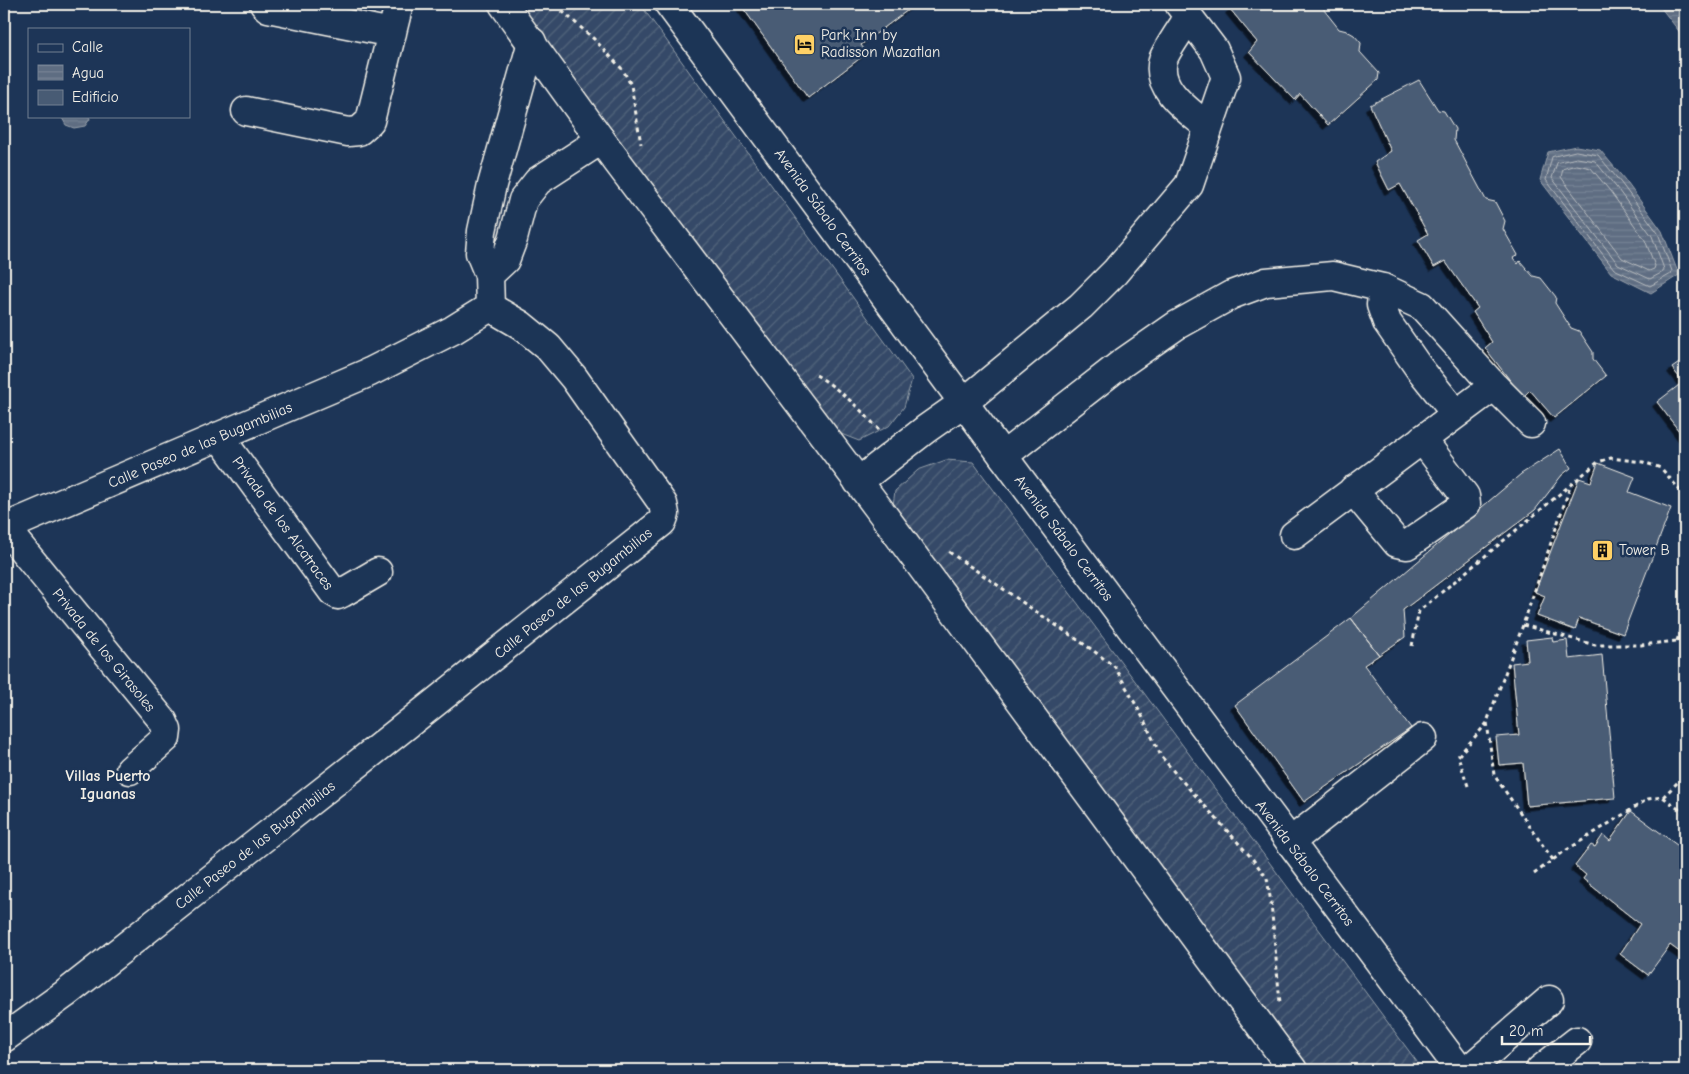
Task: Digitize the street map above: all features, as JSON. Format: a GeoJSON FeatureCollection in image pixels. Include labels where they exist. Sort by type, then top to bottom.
{"type":"FeatureCollection","features":[{"type":"Feature","properties":{"kind":"main road"},"geometry":{"type":"LineString","coordinates":[[264,4],[268,8],[392,33]]}},
{"type":"Feature","properties":{"kind":"main road"},"geometry":{"type":"LineString","coordinates":[[246,111],[348,132],[359,131],[370,121],[399,4]]}},
{"type":"Feature","properties":{"kind":"main road"},"geometry":{"type":"LineString","coordinates":[[504,4],[601,140],[858,482],[1293,1070]]}},
{"type":"Feature","properties":{"kind":"main road","name":"Avenida Sábalo Cerritos"},"geometry":{"type":"LineString","coordinates":[[669,4],[1460,1070]]}},
{"type":"Feature","properties":{"kind":"main road"},"geometry":{"type":"LineString","coordinates":[[1184,10],[1163,60],[1163,80],[1178,102],[1208,127]]}},
{"type":"Feature","properties":{"kind":"main road"},"geometry":{"type":"LineString","coordinates":[[858,482],[963,402],[1081,306],[1115,272],[1189,185],[1226,76],[1214,50],[1184,10]]}},
{"type":"Feature","properties":{"kind":"main road"},"geometry":{"type":"LineString","coordinates":[[490,307],[489,275],[480,253],[482,231],[492,185],[532,42]]}},
{"type":"Feature","properties":{"kind":"main road"},"geometry":{"type":"LineString","coordinates":[[489,275],[505,260],[513,239],[522,200],[538,181],[601,140]]}},
{"type":"Feature","properties":{"kind":"main road"},"geometry":{"type":"LineString","coordinates":[[492,185],[522,200]]}},
{"type":"Feature","properties":{"kind":"main road"},"geometry":{"type":"LineString","coordinates":[[1003,456],[1121,364],[1177,326],[1231,295],[1266,282],[1333,276],[1383,288],[1422,306],[1494,386],[1531,423]]}},
{"type":"Feature","properties":{"kind":"main road"},"geometry":{"type":"LineString","coordinates":[[1383,288],[1380,305],[1387,322],[1419,368],[1456,414]]}},
{"type":"Feature","properties":{"kind":"main road","name":"Calle Paseo de las Bugambilias"},"geometry":{"type":"LineString","coordinates":[[4,528],[370,372],[453,330],[490,307],[521,325],[548,347],[574,378],[663,504],[665,514],[662,522],[81,982],[4,1038]]}},
{"type":"Feature","properties":{"kind":"main road"},"geometry":{"type":"LineString","coordinates":[[1294,535],[1494,386]]}},
{"type":"Feature","properties":{"kind":"main road","name":"Privada de los Alcatraces"},"geometry":{"type":"LineString","coordinates":[[219,436],[333,592],[338,595],[378,572]]}},
{"type":"Feature","properties":{"kind":"main road"},"geometry":{"type":"LineString","coordinates":[[1353,490],[1397,544],[1407,545],[1466,504],[1465,496],[1422,439]]}},
{"type":"Feature","properties":{"kind":"main road","name":"Privada de los Girasoles"},"geometry":{"type":"LineString","coordinates":[[4,528],[163,721],[167,730],[166,738],[130,770]]}},
{"type":"Feature","properties":{"kind":"main road"},"geometry":{"type":"LineString","coordinates":[[1290,842],[1423,738]]}},
{"type":"Feature","properties":{"kind":"main road"},"geometry":{"type":"LineString","coordinates":[[1468,1070],[1549,1000]]}},
{"type":"Feature","properties":{"kind":"main road"},"geometry":{"type":"LineString","coordinates":[[1540,1070],[1576,1041]]}},
{"type":"Feature","properties":{"kind":"path"},"geometry":{"type":"LineString","coordinates":[[558,4],[562,11],[623,70],[631,85],[636,104],[641,146]]}},
{"type":"Feature","properties":{"kind":"path"},"geometry":{"type":"LineString","coordinates":[[809,371],[829,383],[851,402],[873,423],[897,452]]}},
{"type":"Feature","properties":{"kind":"path"},"geometry":{"type":"LineString","coordinates":[[1412,646],[1419,611],[1598,462],[1611,458],[1643,462],[1661,468],[1685,496]]}},
{"type":"Feature","properties":{"kind":"path"},"geometry":{"type":"LineString","coordinates":[[1468,786],[1458,756],[1487,722],[1523,625],[1570,484]]}},
{"type":"Feature","properties":{"kind":"path"},"geometry":{"type":"LineString","coordinates":[[945,550],[1091,649],[1114,667],[1138,708],[1162,756],[1175,773],[1240,844],[1267,878],[1280,1004]]}},
{"type":"Feature","properties":{"kind":"path"},"geometry":{"type":"LineString","coordinates":[[1677,641],[1685,619]]}},
{"type":"Feature","properties":{"kind":"path"},"geometry":{"type":"LineString","coordinates":[[1523,625],[1595,645],[1641,646],[1685,640]]}},
{"type":"Feature","properties":{"kind":"path"},"geometry":{"type":"LineString","coordinates":[[1487,722],[1494,775],[1553,860]]}},
{"type":"Feature","properties":{"kind":"path"},"geometry":{"type":"LineString","coordinates":[[1534,874],[1648,800],[1663,797],[1685,775]]}},
{"type":"Feature","properties":{"kind":"path"},"geometry":{"type":"LineString","coordinates":[[1663,797],[1685,814]]}},
{"type":"Feature","properties":{"kind":"green space"},"geometry":{"type":"Polygon","coordinates":[[[312,4],[377,4],[374,14],[312,4]]]}},
{"type":"Feature","properties":{"kind":"green space"},"geometry":{"type":"Polygon","coordinates":[[[511,4],[640,4],[912,379],[904,407],[889,426],[859,441],[836,432],[511,4]]]}},
{"type":"Feature","properties":{"kind":"green space"},"geometry":{"type":"Polygon","coordinates":[[[946,460],[973,462],[1423,1070],[1301,1070],[891,519],[895,491],[918,470],[946,460]]]}},
{"type":"Feature","properties":{"kind":"water"},"geometry":{"type":"Polygon","coordinates":[[[1658,4],[1685,4],[1685,39],[1658,4]]]}},
{"type":"Feature","properties":{"kind":"water"},"geometry":{"type":"Polygon","coordinates":[[[62,118],[90,119],[85,126],[74,128],[66,125],[62,118]]]}},
{"type":"Feature","properties":{"kind":"water"},"geometry":{"type":"Polygon","coordinates":[[[1576,146],[1600,150],[1625,180],[1662,231],[1679,275],[1651,293],[1611,273],[1540,180],[1548,152],[1576,146]]]}},
{"type":"Feature","properties":{"kind":"building"},"geometry":{"type":"Polygon","coordinates":[[[740,4],[916,4],[861,45],[867,53],[808,98],[740,4]]]}},
{"type":"Feature","properties":{"kind":"building"},"geometry":{"type":"Polygon","coordinates":[[[1236,4],[1325,4],[1324,10],[1339,29],[1354,35],[1361,43],[1360,52],[1379,73],[1378,80],[1328,125],[1300,94],[1295,100],[1249,52],[1257,42],[1230,9],[1236,4]]]}},
{"type":"Feature","properties":{"kind":"building"},"geometry":{"type":"Polygon","coordinates":[[[1419,80],[1438,110],[1444,111],[1455,129],[1454,140],[1486,200],[1495,202],[1505,221],[1503,229],[1518,255],[1513,258],[1518,264],[1520,261],[1533,276],[1541,278],[1556,297],[1555,303],[1571,328],[1579,331],[1593,352],[1593,359],[1606,376],[1554,418],[1530,390],[1523,397],[1485,348],[1492,342],[1473,312],[1478,308],[1445,261],[1434,267],[1418,240],[1428,234],[1400,184],[1389,190],[1375,162],[1391,151],[1370,105],[1419,80]]]}},
{"type":"Feature","properties":{"kind":"building"},"geometry":{"type":"Polygon","coordinates":[[[1685,359],[1685,439],[1657,402],[1683,382],[1672,368],[1685,359]]]}},
{"type":"Feature","properties":{"kind":"building"},"geometry":{"type":"Polygon","coordinates":[[[1560,449],[1571,468],[1562,475],[1535,510],[1403,610],[1405,637],[1379,655],[1351,618],[1521,474],[1560,449]]]}},
{"type":"Feature","properties":{"kind":"building","name":"Tower B"},"geometry":{"type":"Polygon","coordinates":[[[1598,463],[1635,477],[1629,492],[1671,508],[1623,634],[1579,618],[1575,630],[1537,616],[1545,596],[1535,592],[1579,478],[1591,482],[1598,463]]]}},
{"type":"Feature","properties":{"kind":"building"},"geometry":{"type":"Polygon","coordinates":[[[1351,618],[1379,655],[1364,665],[1411,728],[1304,802],[1235,705],[1351,618]]]}},
{"type":"Feature","properties":{"kind":"building"},"geometry":{"type":"Polygon","coordinates":[[[1552,637],[1553,642],[1567,640],[1569,659],[1602,655],[1615,798],[1527,806],[1523,763],[1499,765],[1496,737],[1519,735],[1512,663],[1528,661],[1526,640],[1552,637]]]}},
{"type":"Feature","properties":{"kind":"building"},"geometry":{"type":"Polygon","coordinates":[[[1631,811],[1685,851],[1685,956],[1670,945],[1648,975],[1620,954],[1640,924],[1583,879],[1586,875],[1575,866],[1591,845],[1595,847],[1603,835],[1610,841],[1631,811]]]}},
{"type":"Feature","properties":{"kind":"place","name":"Park Inn by Radisson Mazatlan"},"geometry":{"type":"Point","coordinates":[805,44]}},
{"type":"Feature","properties":{"kind":"place","name":"Tower B"},"geometry":{"type":"Point","coordinates":[1603,550]}},
{"type":"Feature","properties":{"kind":"district","name":"Villas Puerto Iguanas"},"geometry":{"type":"Point","coordinates":[108,785]}}]}
